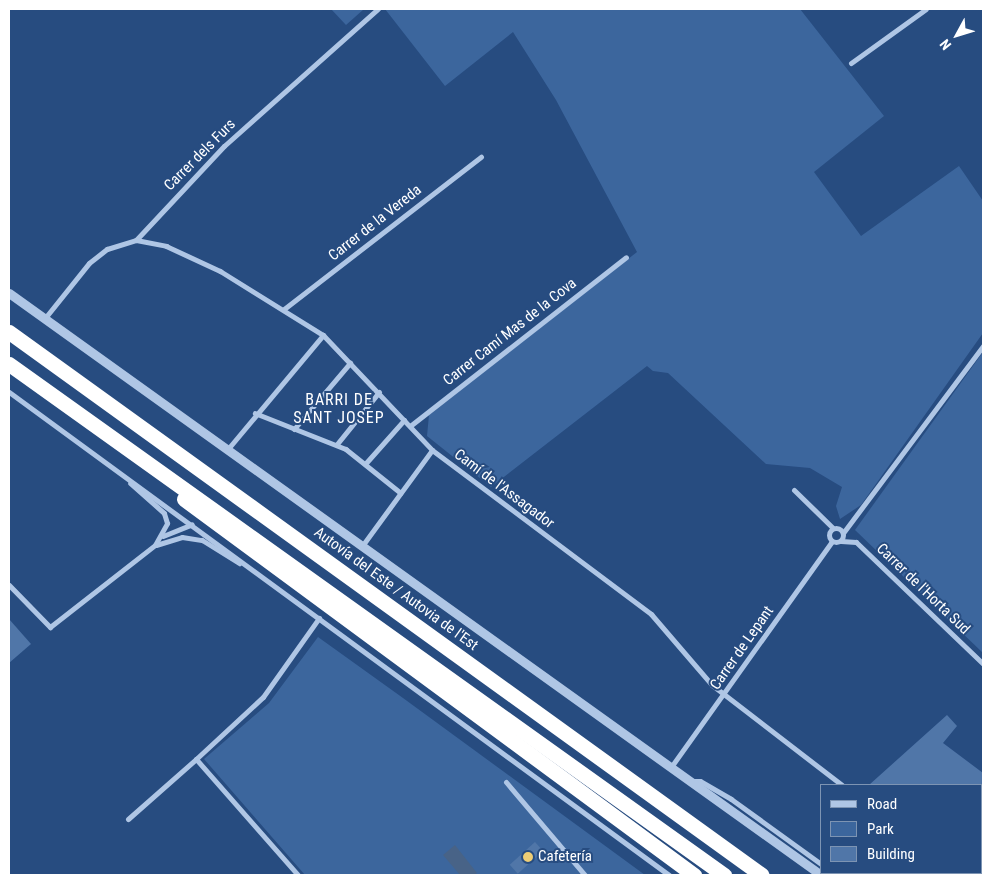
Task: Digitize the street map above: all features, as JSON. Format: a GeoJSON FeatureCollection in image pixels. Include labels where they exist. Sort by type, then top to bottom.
{"type":"FeatureCollection","features":[{"type":"Feature","properties":{"kind":"highway","name":"Autovía del Este / Autovia de l'Est"},"geometry":{"type":"LineString","coordinates":[[9,332],[762,875]]}},
{"type":"Feature","properties":{"kind":"highway"},"geometry":{"type":"LineString","coordinates":[[9,364],[724,875]]}},
{"type":"Feature","properties":{"kind":"highway"},"geometry":{"type":"LineString","coordinates":[[86,420],[107,443],[694,875]]}},
{"type":"Feature","properties":{"kind":"highway"},"geometry":{"type":"LineString","coordinates":[[735,856],[773,875]]}},
{"type":"Feature","properties":{"kind":"street","name":"Carrer dels Furs"},"geometry":{"type":"LineString","coordinates":[[45,318],[89,263],[107,249],[136,240],[224,146],[378,9]]}},
{"type":"Feature","properties":{"kind":"street"},"geometry":{"type":"LineString","coordinates":[[851,63],[926,9]]}},
{"type":"Feature","properties":{"kind":"street","name":"Carrer de la Vereda"},"geometry":{"type":"LineString","coordinates":[[284,309],[481,157]]}},
{"type":"Feature","properties":{"kind":"street","name":"Camí de l'Assagador"},"geometry":{"type":"LineString","coordinates":[[136,240],[166,246],[220,271],[284,309],[323,335],[432,450],[651,614],[724,696],[841,784]]}},
{"type":"Feature","properties":{"kind":"street","name":"Carrer Camí Mas de la Cova"},"geometry":{"type":"LineString","coordinates":[[410,426],[626,257]]}},
{"type":"Feature","properties":{"kind":"street"},"geometry":{"type":"LineString","coordinates":[[9,293],[821,875]]}},
{"type":"Feature","properties":{"kind":"street"},"geometry":{"type":"LineString","coordinates":[[227,450],[323,335]]}},
{"type":"Feature","properties":{"kind":"street"},"geometry":{"type":"LineString","coordinates":[[841,541],[845,531],[983,346]]}},
{"type":"Feature","properties":{"kind":"street"},"geometry":{"type":"LineString","coordinates":[[294,429],[350,363]]}},
{"type":"Feature","properties":{"kind":"street"},"geometry":{"type":"LineString","coordinates":[[9,392],[192,524],[668,875]]}},
{"type":"Feature","properties":{"kind":"street"},"geometry":{"type":"LineString","coordinates":[[337,444],[379,392]]}},
{"type":"Feature","properties":{"kind":"street"},"geometry":{"type":"LineString","coordinates":[[256,413],[337,444],[401,493]]}},
{"type":"Feature","properties":{"kind":"street"},"geometry":{"type":"LineString","coordinates":[[365,464],[404,420]]}},
{"type":"Feature","properties":{"kind":"street"},"geometry":{"type":"LineString","coordinates":[[362,546],[432,450]]}},
{"type":"Feature","properties":{"kind":"street"},"geometry":{"type":"LineString","coordinates":[[9,584],[50,628],[155,545],[162,536],[167,524],[164,514],[120,472]]}},
{"type":"Feature","properties":{"kind":"street"},"geometry":{"type":"LineString","coordinates":[[794,490],[833,528],[845,531],[856,542]]}},
{"type":"Feature","properties":{"kind":"street"},"geometry":{"type":"LineString","coordinates":[[162,536],[192,524]]}},
{"type":"Feature","properties":{"kind":"street"},"geometry":{"type":"LineString","coordinates":[[832,541],[828,536],[833,528]]}},
{"type":"Feature","properties":{"kind":"street"},"geometry":{"type":"LineString","coordinates":[[155,545],[182,537],[202,540],[268,580]]}},
{"type":"Feature","properties":{"kind":"street","name":"Carrer de Lepant"},"geometry":{"type":"LineString","coordinates":[[671,767],[724,696],[832,541]]}},
{"type":"Feature","properties":{"kind":"street","name":"Carrer de l'Horta Sud"},"geometry":{"type":"LineString","coordinates":[[832,541],[856,542],[983,664]]}},
{"type":"Feature","properties":{"kind":"street"},"geometry":{"type":"LineString","coordinates":[[128,820],[263,697],[319,618]]}},
{"type":"Feature","properties":{"kind":"street"},"geometry":{"type":"LineString","coordinates":[[196,759],[297,875]]}},
{"type":"Feature","properties":{"kind":"street"},"geometry":{"type":"LineString","coordinates":[[690,782],[700,781],[731,799],[820,863]]}},
{"type":"Feature","properties":{"kind":"street"},"geometry":{"type":"LineString","coordinates":[[506,782],[585,875]]}},
{"type":"Feature","properties":{"kind":"green space"},"geometry":{"type":"Polygon","coordinates":[[[331,9],[364,9],[346,25],[331,9]]]}},
{"type":"Feature","properties":{"kind":"green space"},"geometry":{"type":"Polygon","coordinates":[[[385,9],[800,9],[884,116],[814,172],[861,236],[959,166],[983,201],[983,333],[861,505],[840,519],[836,506],[842,487],[810,468],[766,464],[668,373],[653,371],[647,366],[491,487],[427,436],[429,415],[637,252],[556,100],[513,32],[445,86],[385,9]]]}},
{"type":"Feature","properties":{"kind":"green space"},"geometry":{"type":"Polygon","coordinates":[[[983,352],[983,653],[855,530],[983,352]]]}},
{"type":"Feature","properties":{"kind":"green space"},"geometry":{"type":"Polygon","coordinates":[[[318,637],[645,875],[305,875],[204,759],[269,703],[318,637]]]}},
{"type":"Feature","properties":{"kind":"shaded area"},"geometry":{"type":"Polygon","coordinates":[[[455,845],[477,873],[474,875],[460,875],[443,855],[455,845]]]}},
{"type":"Feature","properties":{"kind":"building"},"geometry":{"type":"Polygon","coordinates":[[[9,619],[31,644],[9,663],[9,619]]]}},
{"type":"Feature","properties":{"kind":"building"},"geometry":{"type":"Polygon","coordinates":[[[947,715],[957,726],[943,743],[983,773],[983,785],[870,784],[947,715]]]}},
{"type":"Feature","properties":{"kind":"building","name":"Cafetería"},"geometry":{"type":"Polygon","coordinates":[[[535,842],[543,851],[518,874],[510,865],[535,842]]]}},
{"type":"Feature","properties":{"kind":"place","name":"Cafetería"},"geometry":{"type":"Point","coordinates":[528,857]}},
{"type":"Feature","properties":{"kind":"district","name":"BARRI DE SANT JOSEP"},"geometry":{"type":"Point","coordinates":[339,409]}}]}
